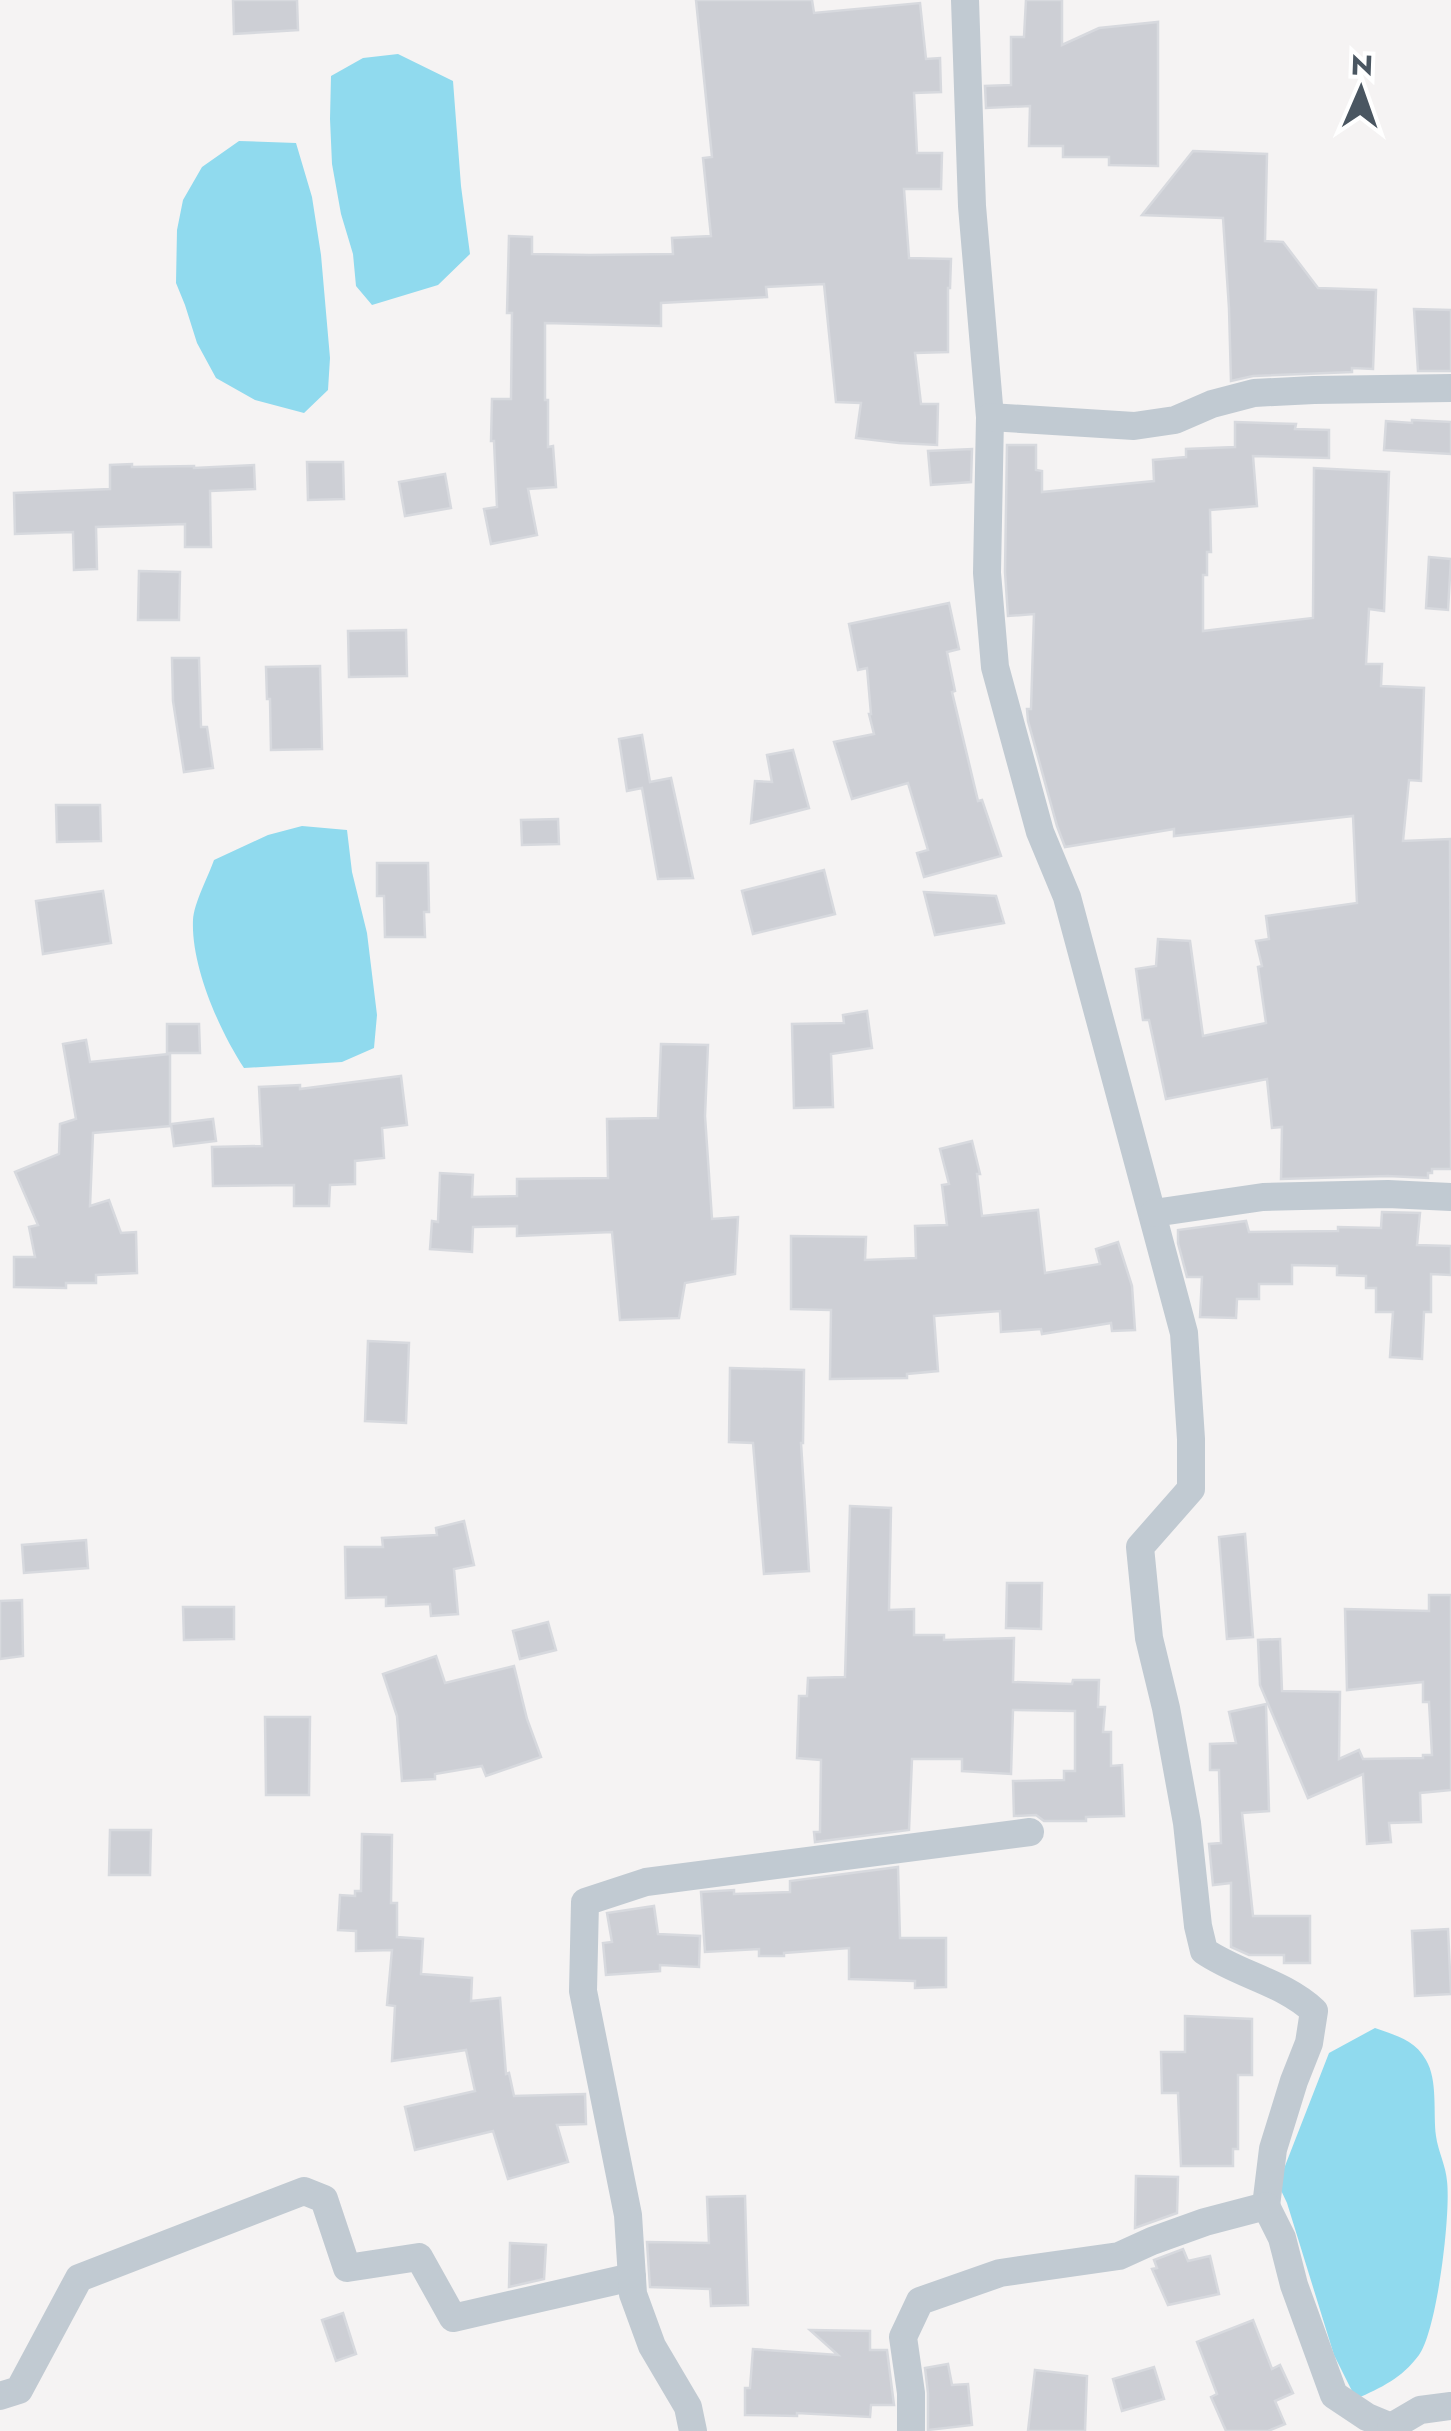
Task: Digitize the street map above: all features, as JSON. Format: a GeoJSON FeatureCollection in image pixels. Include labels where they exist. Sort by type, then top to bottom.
{"type":"FeatureCollection","features":[{"type":"Feature","properties":{"kind":"street"},"geometry":{"type":"LineString","coordinates":[[965,0],[972,206],[990,417],[986,574],[995,667],[1040,832],[1067,897],[1184,1333],[1192,1489],[1140,1547],[1150,1638],[1187,1822],[1198,1926],[1204,1951],[1222,1963],[1300,1997],[1314,2011],[1310,2044],[1294,2081],[1274,2149],[1266,2206],[1282,2238],[1294,2285],[1334,2395],[1392,2429],[1420,2410],[1451,2406]]}},
{"type":"Feature","properties":{"kind":"street"},"geometry":{"type":"LineString","coordinates":[[990,417],[1134,426],[1174,420],[1212,404],[1254,393],[1451,388]]}},
{"type":"Feature","properties":{"kind":"street"},"geometry":{"type":"LineString","coordinates":[[1154,1213],[1263,1197],[1451,1197]]}},
{"type":"Feature","properties":{"kind":"street"},"geometry":{"type":"LineString","coordinates":[[693,2431],[688,2407],[652,2346],[634,2294],[628,2214],[583,1990],[586,1902],[646,1882],[1030,1832]]}},
{"type":"Feature","properties":{"kind":"street"},"geometry":{"type":"LineString","coordinates":[[0,2396],[19,2390],[79,2278],[304,2191],[324,2199],[346,2268],[419,2256],[454,2318],[632,2277]]}},
{"type":"Feature","properties":{"kind":"street"},"geometry":{"type":"LineString","coordinates":[[911,2431],[911,2393],[903,2337],[920,2300],[1000,2273],[1119,2256],[1205,2222],[1266,2206]]}},
{"type":"Feature","properties":{"kind":"water"},"geometry":{"type":"Polygon","coordinates":[[[398,54],[453,81],[470,254],[438,285],[372,305],[356,286],[353,254],[332,164],[331,76],[363,58],[398,54]]]}},
{"type":"Feature","properties":{"kind":"water"},"geometry":{"type":"Polygon","coordinates":[[[239,141],[296,143],[312,197],[330,358],[328,390],[304,413],[255,400],[216,378],[197,343],[176,283],[177,230],[183,200],[202,167],[239,141]]]}},
{"type":"Feature","properties":{"kind":"water"},"geometry":{"type":"Polygon","coordinates":[[[302,826],[347,830],[352,872],[367,933],[377,1015],[374,1048],[342,1062],[244,1068],[216,1017],[202,977],[194,938],[194,913],[214,860],[268,835],[302,826]]]}},
{"type":"Feature","properties":{"kind":"water"},"geometry":{"type":"Polygon","coordinates":[[[1375,2028],[1410,2043],[1430,2068],[1436,2136],[1447,2181],[1447,2219],[1437,2298],[1426,2342],[1398,2376],[1356,2399],[1334,2355],[1278,2184],[1329,2053],[1375,2028]]]}},
{"type":"Feature","properties":{"kind":"building"},"geometry":{"type":"Polygon","coordinates":[[[233,0],[297,0],[298,30],[234,34],[233,0]]]}},
{"type":"Feature","properties":{"kind":"building"},"geometry":{"type":"Polygon","coordinates":[[[696,0],[812,0],[814,13],[920,3],[926,59],[940,58],[941,92],[914,93],[917,153],[942,153],[941,189],[904,189],[909,258],[951,259],[948,352],[915,353],[921,404],[938,404],[937,445],[856,438],[861,403],[836,402],[824,284],[766,287],[767,297],[661,303],[661,326],[545,323],[548,447],[553,446],[556,487],[528,489],[537,535],[491,544],[484,509],[497,507],[492,399],[511,399],[509,236],[532,237],[532,254],[590,255],[673,254],[672,238],[711,236],[703,158],[712,157],[696,0]]]}},
{"type":"Feature","properties":{"kind":"building"},"geometry":{"type":"Polygon","coordinates":[[[1026,0],[1062,0],[1062,45],[1099,28],[1158,22],[1158,166],[1109,165],[1109,157],[1063,157],[1063,146],[1029,146],[1030,106],[986,108],[985,86],[1011,85],[1011,37],[1024,37],[1026,0]]]}},
{"type":"Feature","properties":{"kind":"building"},"geometry":{"type":"Polygon","coordinates":[[[1193,151],[1267,154],[1265,241],[1283,242],[1318,288],[1376,290],[1373,369],[1253,376],[1231,381],[1223,218],[1142,215],[1193,151]]]}},
{"type":"Feature","properties":{"kind":"building"},"geometry":{"type":"Polygon","coordinates":[[[1414,309],[1451,310],[1451,371],[1418,371],[1414,309]]]}},
{"type":"Feature","properties":{"kind":"building"},"geometry":{"type":"Polygon","coordinates":[[[1386,421],[1451,422],[1451,454],[1384,450],[1386,421]]]}},
{"type":"Feature","properties":{"kind":"building"},"geometry":{"type":"Polygon","coordinates":[[[1235,422],[1296,424],[1295,429],[1329,430],[1329,458],[1253,456],[1257,506],[1210,510],[1211,552],[1207,552],[1207,575],[1203,575],[1203,631],[1313,618],[1314,468],[1389,472],[1384,611],[1369,609],[1366,664],[1382,664],[1381,686],[1424,688],[1421,781],[1409,780],[1403,841],[1450,839],[1451,1169],[1432,1169],[1428,1178],[1281,1179],[1282,1127],[1272,1128],[1267,1079],[1166,1099],[1149,1020],[1143,1020],[1136,969],[1156,966],[1158,939],[1190,941],[1203,1036],[1266,1023],[1256,941],[1269,939],[1266,916],[1357,903],[1353,816],[1174,836],[1174,829],[1065,847],[1028,721],[1034,614],[1008,616],[1007,445],[1036,445],[1036,470],[1042,471],[1042,492],[1154,481],[1153,460],[1186,457],[1186,449],[1235,447],[1235,422]]]}},
{"type":"Feature","properties":{"kind":"building"},"geometry":{"type":"Polygon","coordinates":[[[972,449],[971,482],[931,485],[928,451],[972,449]]]}},
{"type":"Feature","properties":{"kind":"building"},"geometry":{"type":"Polygon","coordinates":[[[307,462],[343,462],[344,499],[308,500],[307,462]]]}},
{"type":"Feature","properties":{"kind":"building"},"geometry":{"type":"Polygon","coordinates":[[[110,465],[194,468],[254,465],[255,489],[210,491],[211,547],[185,547],[185,524],[96,527],[97,569],[74,570],[73,532],[15,534],[14,493],[110,489],[110,465]]]}},
{"type":"Feature","properties":{"kind":"building"},"geometry":{"type":"Polygon","coordinates":[[[445,474],[451,508],[405,516],[399,482],[445,474]]]}},
{"type":"Feature","properties":{"kind":"building"},"geometry":{"type":"Polygon","coordinates":[[[1429,557],[1451,559],[1448,610],[1426,608],[1429,557]]]}},
{"type":"Feature","properties":{"kind":"building"},"geometry":{"type":"Polygon","coordinates":[[[139,571],[180,572],[179,620],[138,620],[139,571]]]}},
{"type":"Feature","properties":{"kind":"building"},"geometry":{"type":"Polygon","coordinates":[[[949,603],[959,649],[947,652],[955,691],[952,692],[978,801],[982,800],[1001,856],[924,877],[917,853],[928,850],[908,783],[852,799],[834,742],[874,734],[867,668],[858,670],[849,624],[949,603]]]}},
{"type":"Feature","properties":{"kind":"building"},"geometry":{"type":"Polygon","coordinates":[[[406,630],[407,676],[349,677],[348,631],[406,630]]]}},
{"type":"Feature","properties":{"kind":"building"},"geometry":{"type":"Polygon","coordinates":[[[172,658],[199,658],[201,727],[207,727],[213,768],[184,772],[173,701],[172,658]]]}},
{"type":"Feature","properties":{"kind":"building"},"geometry":{"type":"Polygon","coordinates":[[[320,666],[322,749],[271,750],[266,667],[320,666]]]}},
{"type":"Feature","properties":{"kind":"building"},"geometry":{"type":"Polygon","coordinates":[[[642,735],[650,782],[671,778],[693,878],[658,879],[642,788],[627,791],[619,739],[642,735]]]}},
{"type":"Feature","properties":{"kind":"building"},"geometry":{"type":"Polygon","coordinates":[[[793,750],[809,808],[751,823],[755,781],[772,782],[767,755],[793,750]]]}},
{"type":"Feature","properties":{"kind":"building"},"geometry":{"type":"Polygon","coordinates":[[[56,805],[100,805],[101,841],[57,842],[56,805]]]}},
{"type":"Feature","properties":{"kind":"building"},"geometry":{"type":"Polygon","coordinates":[[[558,819],[559,844],[522,845],[521,820],[558,819]]]}},
{"type":"Feature","properties":{"kind":"building"},"geometry":{"type":"Polygon","coordinates":[[[377,863],[428,863],[425,937],[385,937],[384,896],[377,896],[377,863]]]}},
{"type":"Feature","properties":{"kind":"building"},"geometry":{"type":"Polygon","coordinates":[[[824,870],[835,914],[753,934],[742,891],[824,870]]]}},
{"type":"Feature","properties":{"kind":"building"},"geometry":{"type":"Polygon","coordinates":[[[103,891],[111,943],[43,954],[36,901],[103,891]]]}},
{"type":"Feature","properties":{"kind":"building"},"geometry":{"type":"Polygon","coordinates":[[[924,892],[996,896],[1004,923],[935,935],[924,892]]]}},
{"type":"Feature","properties":{"kind":"building"},"geometry":{"type":"Polygon","coordinates":[[[867,1011],[872,1048],[831,1054],[833,1107],[794,1108],[792,1024],[844,1023],[843,1015],[867,1011]]]}},
{"type":"Feature","properties":{"kind":"building"},"geometry":{"type":"Polygon","coordinates":[[[167,1024],[199,1024],[200,1053],[167,1053],[167,1024]]]}},
{"type":"Feature","properties":{"kind":"building"},"geometry":{"type":"Polygon","coordinates":[[[86,1040],[90,1062],[170,1054],[170,1126],[93,1133],[90,1206],[109,1200],[121,1233],[136,1232],[137,1273],[96,1275],[96,1283],[66,1283],[66,1288],[14,1287],[14,1257],[35,1257],[29,1227],[38,1225],[15,1172],[59,1154],[60,1124],[76,1119],[63,1044],[86,1040]]]}},
{"type":"Feature","properties":{"kind":"building"},"geometry":{"type":"Polygon","coordinates":[[[661,1044],[708,1045],[705,1116],[712,1219],[738,1217],[735,1274],[685,1283],[679,1318],[620,1320],[612,1232],[517,1236],[517,1226],[473,1227],[472,1252],[430,1249],[432,1221],[438,1222],[440,1173],[473,1175],[472,1197],[517,1196],[517,1179],[608,1178],[607,1119],[658,1118],[661,1044]]]}},
{"type":"Feature","properties":{"kind":"building"},"geometry":{"type":"Polygon","coordinates":[[[401,1076],[407,1125],[382,1128],[384,1158],[355,1161],[355,1184],[330,1185],[329,1206],[294,1206],[294,1185],[213,1186],[212,1147],[262,1146],[259,1087],[300,1085],[300,1089],[401,1076]]]}},
{"type":"Feature","properties":{"kind":"building"},"geometry":{"type":"Polygon","coordinates":[[[213,1119],[216,1141],[174,1146],[171,1124],[213,1119]]]}},
{"type":"Feature","properties":{"kind":"building"},"geometry":{"type":"Polygon","coordinates":[[[972,1141],[980,1174],[982,1216],[1038,1210],[1045,1273],[1100,1264],[1096,1249],[1118,1242],[1132,1286],[1135,1330],[1112,1331],[1111,1323],[1042,1334],[1041,1329],[1001,1332],[1000,1311],[934,1316],[938,1371],[907,1374],[907,1378],[830,1379],[831,1310],[791,1309],[791,1236],[866,1237],[865,1260],[916,1258],[915,1226],[947,1225],[942,1185],[949,1184],[940,1149],[972,1141]]]}},
{"type":"Feature","properties":{"kind":"building"},"geometry":{"type":"Polygon","coordinates":[[[1382,1212],[1420,1213],[1417,1245],[1451,1246],[1451,1275],[1431,1274],[1431,1312],[1424,1312],[1422,1359],[1390,1357],[1393,1312],[1376,1312],[1376,1288],[1366,1288],[1366,1276],[1337,1275],[1337,1266],[1292,1265],[1292,1284],[1259,1284],[1259,1299],[1237,1299],[1236,1318],[1200,1317],[1202,1277],[1187,1277],[1178,1230],[1246,1221],[1249,1232],[1381,1228],[1382,1212]]]}},
{"type":"Feature","properties":{"kind":"building"},"geometry":{"type":"Polygon","coordinates":[[[368,1341],[409,1343],[406,1423],[365,1421],[368,1341]]]}},
{"type":"Feature","properties":{"kind":"building"},"geometry":{"type":"Polygon","coordinates":[[[730,1368],[804,1370],[801,1443],[809,1571],[764,1574],[753,1443],[729,1442],[730,1368]]]}},
{"type":"Feature","properties":{"kind":"building"},"geometry":{"type":"Polygon","coordinates":[[[850,1506],[891,1508],[889,1610],[914,1609],[914,1635],[944,1635],[944,1640],[1014,1638],[1013,1682],[1072,1684],[1073,1680],[1099,1680],[1098,1707],[1105,1707],[1103,1732],[1111,1732],[1111,1766],[1122,1765],[1124,1816],[1044,1821],[1036,1815],[1014,1816],[1013,1781],[1064,1780],[1064,1771],[1075,1771],[1075,1711],[1013,1710],[1011,1774],[962,1771],[962,1759],[912,1759],[909,1830],[815,1842],[814,1832],[820,1832],[821,1760],[797,1758],[799,1696],[807,1696],[808,1678],[845,1677],[850,1506]]]}},
{"type":"Feature","properties":{"kind":"building"},"geometry":{"type":"Polygon","coordinates":[[[464,1521],[474,1565],[454,1569],[458,1614],[431,1616],[430,1604],[386,1606],[386,1597],[346,1598],[345,1547],[383,1547],[382,1538],[437,1535],[436,1528],[464,1521]]]}},
{"type":"Feature","properties":{"kind":"building"},"geometry":{"type":"Polygon","coordinates":[[[1245,1534],[1253,1637],[1227,1639],[1219,1537],[1245,1534]]]}},
{"type":"Feature","properties":{"kind":"building"},"geometry":{"type":"Polygon","coordinates":[[[86,1540],[88,1568],[24,1573],[22,1545],[86,1540]]]}},
{"type":"Feature","properties":{"kind":"building"},"geometry":{"type":"Polygon","coordinates":[[[1007,1583],[1042,1583],[1041,1629],[1006,1628],[1007,1583]]]}},
{"type":"Feature","properties":{"kind":"building"},"geometry":{"type":"Polygon","coordinates":[[[1429,1595],[1451,1595],[1451,1790],[1420,1793],[1421,1822],[1389,1823],[1391,1842],[1367,1844],[1363,1774],[1308,1798],[1260,1685],[1258,1640],[1280,1639],[1282,1691],[1340,1692],[1339,1759],[1359,1750],[1363,1759],[1423,1758],[1432,1755],[1429,1702],[1423,1702],[1423,1682],[1347,1690],[1345,1609],[1429,1611],[1429,1595]]]}},
{"type":"Feature","properties":{"kind":"building"},"geometry":{"type":"Polygon","coordinates":[[[22,1600],[23,1656],[0,1659],[0,1601],[22,1600]]]}},
{"type":"Feature","properties":{"kind":"building"},"geometry":{"type":"Polygon","coordinates":[[[183,1607],[234,1607],[234,1639],[184,1640],[183,1607]]]}},
{"type":"Feature","properties":{"kind":"building"},"geometry":{"type":"Polygon","coordinates":[[[548,1622],[556,1650],[520,1659],[513,1631],[548,1622]]]}},
{"type":"Feature","properties":{"kind":"building"},"geometry":{"type":"Polygon","coordinates":[[[436,1656],[445,1683],[514,1666],[541,1757],[486,1776],[482,1766],[435,1774],[435,1779],[402,1781],[397,1716],[383,1674],[436,1656]]]}},
{"type":"Feature","properties":{"kind":"building"},"geometry":{"type":"Polygon","coordinates":[[[1266,1704],[1269,1811],[1242,1813],[1253,1916],[1310,1916],[1310,1963],[1284,1963],[1284,1955],[1249,1955],[1231,1947],[1231,1883],[1213,1885],[1209,1844],[1221,1843],[1219,1770],[1210,1770],[1210,1744],[1236,1743],[1229,1712],[1266,1704]]]}},
{"type":"Feature","properties":{"kind":"building"},"geometry":{"type":"Polygon","coordinates":[[[265,1717],[310,1717],[309,1795],[266,1795],[265,1717]]]}},
{"type":"Feature","properties":{"kind":"building"},"geometry":{"type":"Polygon","coordinates":[[[110,1830],[151,1830],[150,1875],[109,1875],[110,1830]]]}},
{"type":"Feature","properties":{"kind":"building"},"geometry":{"type":"Polygon","coordinates":[[[362,1834],[392,1835],[391,1903],[397,1903],[397,1937],[423,1939],[421,1974],[472,1978],[471,2001],[500,1998],[506,2074],[509,2073],[514,2096],[585,2094],[586,2124],[557,2125],[568,2162],[508,2179],[493,2131],[415,2150],[405,2107],[475,2091],[466,2050],[392,2061],[395,2006],[387,2005],[392,1950],[356,1951],[356,1931],[338,1930],[340,1895],[355,1896],[355,1891],[361,1891],[362,1834]]]}},
{"type":"Feature","properties":{"kind":"building"},"geometry":{"type":"Polygon","coordinates":[[[898,1867],[900,1938],[946,1938],[946,1987],[915,1988],[915,1981],[849,1979],[849,1948],[784,1956],[759,1956],[759,1949],[705,1952],[701,1892],[790,1892],[790,1881],[898,1867]]]}},
{"type":"Feature","properties":{"kind":"building"},"geometry":{"type":"Polygon","coordinates":[[[654,1906],[658,1934],[700,1936],[699,1967],[660,1965],[660,1971],[606,1975],[603,1943],[612,1942],[607,1913],[654,1906]]]}},
{"type":"Feature","properties":{"kind":"building"},"geometry":{"type":"Polygon","coordinates":[[[1448,1929],[1451,1994],[1415,1996],[1412,1931],[1448,1929]]]}},
{"type":"Feature","properties":{"kind":"building"},"geometry":{"type":"Polygon","coordinates":[[[1185,2016],[1252,2019],[1252,2075],[1238,2075],[1238,2149],[1233,2149],[1233,2166],[1181,2166],[1178,2093],[1162,2093],[1161,2052],[1185,2052],[1185,2016]]]}},
{"type":"Feature","properties":{"kind":"building"},"geometry":{"type":"Polygon","coordinates":[[[1136,2176],[1178,2177],[1177,2213],[1135,2228],[1136,2176]]]}},
{"type":"Feature","properties":{"kind":"building"},"geometry":{"type":"Polygon","coordinates":[[[745,2196],[748,2305],[711,2306],[710,2289],[650,2287],[647,2242],[709,2243],[707,2197],[745,2196]]]}},
{"type":"Feature","properties":{"kind":"building"},"geometry":{"type":"Polygon","coordinates":[[[510,2243],[546,2245],[544,2279],[509,2287],[510,2243]]]}},
{"type":"Feature","properties":{"kind":"building"},"geometry":{"type":"Polygon","coordinates":[[[1183,2249],[1188,2261],[1210,2256],[1219,2294],[1168,2305],[1152,2269],[1157,2268],[1154,2260],[1183,2249]]]}},
{"type":"Feature","properties":{"kind":"building"},"geometry":{"type":"Polygon","coordinates":[[[343,2313],[356,2354],[336,2361],[322,2320],[343,2313]]]}},
{"type":"Feature","properties":{"kind":"building"},"geometry":{"type":"Polygon","coordinates":[[[1253,2320],[1272,2369],[1280,2365],[1293,2393],[1275,2401],[1285,2424],[1268,2431],[1226,2431],[1211,2397],[1217,2394],[1197,2342],[1253,2320]]]}},
{"type":"Feature","properties":{"kind":"building"},"geometry":{"type":"Polygon","coordinates":[[[810,2330],[870,2331],[870,2350],[887,2350],[894,2405],[871,2405],[870,2417],[745,2415],[745,2388],[750,2388],[753,2349],[838,2355],[810,2330]]]}},
{"type":"Feature","properties":{"kind":"building"},"geometry":{"type":"Polygon","coordinates":[[[948,2364],[952,2385],[968,2384],[972,2425],[928,2430],[925,2368],[948,2364]]]}},
{"type":"Feature","properties":{"kind":"building"},"geometry":{"type":"Polygon","coordinates":[[[1154,2367],[1164,2399],[1122,2411],[1113,2379],[1154,2367]]]}},
{"type":"Feature","properties":{"kind":"building"},"geometry":{"type":"Polygon","coordinates":[[[1035,2370],[1087,2376],[1085,2431],[1028,2431],[1035,2370]]]}}]}
